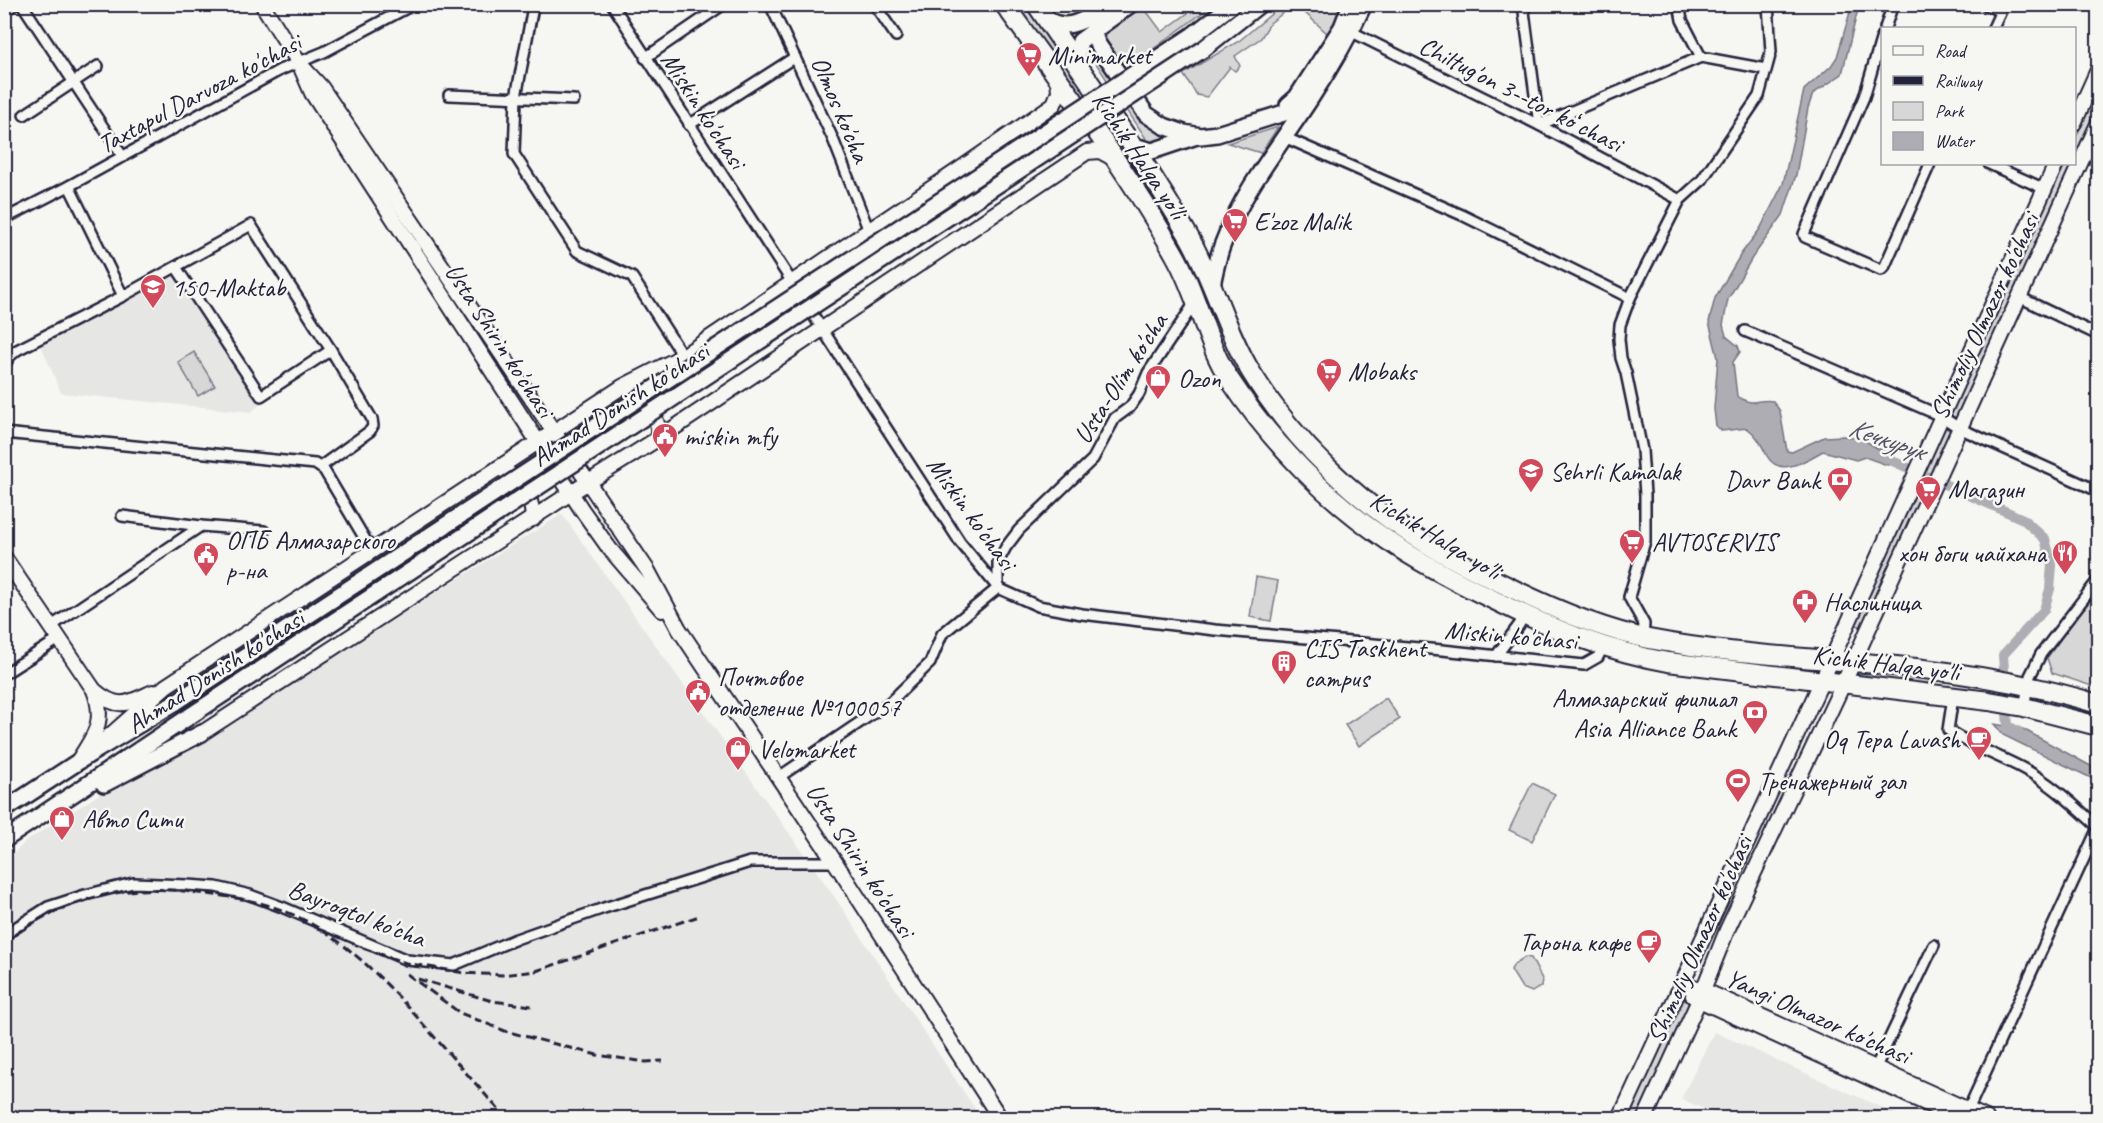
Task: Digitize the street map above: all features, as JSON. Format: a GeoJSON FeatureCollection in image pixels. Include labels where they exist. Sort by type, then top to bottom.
{"type":"FeatureCollection","features":[{"type":"Feature","properties":{"kind":"highway","name":"Kichik Halqa yo'li"},"geometry":{"type":"LineString","coordinates":[[1004,4],[1139,195],[1176,256],[1216,354],[1230,380],[1276,439],[1324,490],[1363,523],[1404,552],[1524,615],[1603,647],[1668,662],[1989,701],[2098,726]]}},
{"type":"Feature","properties":{"kind":"highway","name":"Kichik Halqa yo'li"},"geometry":{"type":"LineString","coordinates":[[1041,11],[1134,146],[1197,250],[1244,360],[1282,417],[1326,464],[1373,507],[1424,543],[1500,582],[1589,622],[1643,638],[1709,648],[1918,668],[2026,685],[2098,704]]}},
{"type":"Feature","properties":{"kind":"highway"},"geometry":{"type":"LineString","coordinates":[[1194,298],[1212,285]]}},
{"type":"Feature","properties":{"kind":"main road"},"geometry":{"type":"LineString","coordinates":[[4,9],[11,4]]}},
{"type":"Feature","properties":{"kind":"main road","name":"Usta Shirin ko'chasi"},"geometry":{"type":"LineString","coordinates":[[262,4],[299,63],[312,93],[571,493],[609,548],[679,629]]}},
{"type":"Feature","properties":{"kind":"main road"},"geometry":{"type":"LineString","coordinates":[[1079,66],[1077,55],[1079,44],[1094,30],[1131,4]]}},
{"type":"Feature","properties":{"kind":"main road","name":"Ahmad Donish ko'chasi"},"geometry":{"type":"LineString","coordinates":[[4,810],[176,702],[1193,35],[1233,4]]}},
{"type":"Feature","properties":{"kind":"main road","name":"Ahmad Donish ko'chasi"},"geometry":{"type":"LineString","coordinates":[[4,840],[1202,50],[1260,4]]}},
{"type":"Feature","properties":{"kind":"main road"},"geometry":{"type":"LineString","coordinates":[[1212,285],[1221,248],[1231,223],[1313,95],[1347,29],[1351,4]]}},
{"type":"Feature","properties":{"kind":"main road"},"geometry":{"type":"LineString","coordinates":[[1134,146],[1152,150],[1290,104],[1364,4]]}},
{"type":"Feature","properties":{"kind":"main road"},"geometry":{"type":"LineString","coordinates":[[1108,7],[1094,30],[1097,43],[1146,114],[1164,126],[1198,136],[1217,134],[1287,112],[1298,107],[1313,95]]}},
{"type":"Feature","properties":{"kind":"main road"},"geometry":{"type":"LineString","coordinates":[[1041,11],[1055,25],[1069,26],[1108,7]]}},
{"type":"Feature","properties":{"kind":"main road","name":"Usta Shirin ko'chasi"},"geometry":{"type":"LineString","coordinates":[[299,63],[321,87],[648,571],[679,629],[835,862],[1000,1119]]}},
{"type":"Feature","properties":{"kind":"main road"},"geometry":{"type":"LineString","coordinates":[[2076,119],[2098,70]]}},
{"type":"Feature","properties":{"kind":"main road","name":"Ahmad Donish ko'chasi"},"geometry":{"type":"LineString","coordinates":[[84,758],[166,686],[622,387],[683,356],[1054,104],[1059,92],[1058,79]]}},
{"type":"Feature","properties":{"kind":"main road","name":"Shimoliy Olmazor ko'chasi"},"geometry":{"type":"LineString","coordinates":[[1645,1119],[1728,930],[1853,663],[2098,124]]}},
{"type":"Feature","properties":{"kind":"main road","name":"Ahmad Donish ko'chasi"},"geometry":{"type":"LineString","coordinates":[[202,733],[659,438],[1087,152],[1100,152],[1113,158]]}},
{"type":"Feature","properties":{"kind":"main road","name":"Shimoliy Olmazor ko'chasi"},"geometry":{"type":"LineString","coordinates":[[1620,1119],[2056,165]]}},
{"type":"Feature","properties":{"kind":"main road"},"geometry":{"type":"LineString","coordinates":[[622,387],[637,396],[650,408],[658,424],[659,438]]}},
{"type":"Feature","properties":{"kind":"main road"},"geometry":{"type":"LineString","coordinates":[[498,468],[514,476],[525,488],[531,503],[533,519]]}},
{"type":"Feature","properties":{"kind":"main road"},"geometry":{"type":"LineString","coordinates":[[4,557],[94,690],[106,701],[120,704],[130,702],[166,686]]}},
{"type":"Feature","properties":{"kind":"main road"},"geometry":{"type":"LineString","coordinates":[[84,758],[100,716],[100,707],[94,690]]}},
{"type":"Feature","properties":{"kind":"main road"},"geometry":{"type":"LineString","coordinates":[[25,826],[202,733]]}},
{"type":"Feature","properties":{"kind":"main road","name":"Yangi Olmazor ko'chasi"},"geometry":{"type":"LineString","coordinates":[[1680,986],[1963,1114],[1986,1119]]}},
{"type":"Feature","properties":{"kind":"street"},"geometry":{"type":"LineString","coordinates":[[22,4],[123,157]]}},
{"type":"Feature","properties":{"kind":"street","name":"Taxtapul Darvoza ko'chasi"},"geometry":{"type":"LineString","coordinates":[[4,219],[123,157],[280,70],[324,52],[414,4]]}},
{"type":"Feature","properties":{"kind":"street"},"geometry":{"type":"LineString","coordinates":[[529,4],[532,12],[516,97],[513,151],[516,159],[580,254],[632,277],[683,356]]}},
{"type":"Feature","properties":{"kind":"street","name":"Miskin ko'chasi"},"geometry":{"type":"LineString","coordinates":[[612,4],[960,542],[998,588],[1038,606],[1082,614],[1215,630],[1584,665],[1598,657],[1603,647]]}},
{"type":"Feature","properties":{"kind":"street"},"geometry":{"type":"LineString","coordinates":[[645,58],[724,4]]}},
{"type":"Feature","properties":{"kind":"street","name":"Olmos ko'cha"},"geometry":{"type":"LineString","coordinates":[[770,4],[833,140],[869,231]]}},
{"type":"Feature","properties":{"kind":"street"},"geometry":{"type":"LineString","coordinates":[[874,4],[896,36]]}},
{"type":"Feature","properties":{"kind":"street"},"geometry":{"type":"LineString","coordinates":[[1523,4],[1539,125],[1701,57],[1766,69]]}},
{"type":"Feature","properties":{"kind":"street"},"geometry":{"type":"LineString","coordinates":[[1679,4],[1682,20],[1701,57]]}},
{"type":"Feature","properties":{"kind":"street"},"geometry":{"type":"LineString","coordinates":[[1643,638],[1644,624],[1629,597],[1645,541],[1642,450],[1621,358],[1619,339],[1624,312],[1680,200],[1702,180],[1759,96],[1771,52],[1768,4]]}},
{"type":"Feature","properties":{"kind":"street"},"geometry":{"type":"LineString","coordinates":[[1885,27],[1893,4]]}},
{"type":"Feature","properties":{"kind":"street"},"geometry":{"type":"LineString","coordinates":[[1984,4],[2000,13],[1993,27]]}},
{"type":"Feature","properties":{"kind":"street","name":"Chiltug'on 3--tor koʻchasi"},"geometry":{"type":"LineString","coordinates":[[1347,29],[1539,125],[1680,200]]}},
{"type":"Feature","properties":{"kind":"street"},"geometry":{"type":"LineString","coordinates":[[1881,39],[1864,97],[1804,234],[1805,237],[1881,270],[1884,268],[1930,165]]}},
{"type":"Feature","properties":{"kind":"street"},"geometry":{"type":"LineString","coordinates":[[689,125],[795,57]]}},
{"type":"Feature","properties":{"kind":"street"},"geometry":{"type":"LineString","coordinates":[[24,114],[98,66]]}},
{"type":"Feature","properties":{"kind":"street"},"geometry":{"type":"LineString","coordinates":[[449,95],[574,100]]}},
{"type":"Feature","properties":{"kind":"street"},"geometry":{"type":"LineString","coordinates":[[1284,137],[1462,215],[1630,298]]}},
{"type":"Feature","properties":{"kind":"street"},"geometry":{"type":"LineString","coordinates":[[1991,165],[2044,189]]}},
{"type":"Feature","properties":{"kind":"street"},"geometry":{"type":"LineString","coordinates":[[69,186],[123,296]]}},
{"type":"Feature","properties":{"kind":"street"},"geometry":{"type":"LineString","coordinates":[[4,366],[17,350],[123,296],[251,225],[372,419],[373,426],[368,433],[320,467]]}},
{"type":"Feature","properties":{"kind":"street"},"geometry":{"type":"LineString","coordinates":[[176,267],[261,396],[331,350]]}},
{"type":"Feature","properties":{"kind":"street"},"geometry":{"type":"LineString","coordinates":[[2019,297],[2098,335]]}},
{"type":"Feature","properties":{"kind":"street","name":"Usta-Olim ko'cha"},"geometry":{"type":"LineString","coordinates":[[998,588],[998,562],[1006,547],[1019,530],[1093,459],[1115,418],[1130,407],[1139,394],[1148,372],[1194,298]]}},
{"type":"Feature","properties":{"kind":"street"},"geometry":{"type":"LineString","coordinates":[[1746,331],[1941,416],[1959,428],[2098,491]]}},
{"type":"Feature","properties":{"kind":"street"},"geometry":{"type":"LineString","coordinates":[[4,433],[315,464],[324,470],[372,551]]}},
{"type":"Feature","properties":{"kind":"street"},"geometry":{"type":"LineString","coordinates":[[122,516],[264,531]]}},
{"type":"Feature","properties":{"kind":"street"},"geometry":{"type":"LineString","coordinates":[[51,627],[201,526]]}},
{"type":"Feature","properties":{"kind":"street"},"geometry":{"type":"LineString","coordinates":[[2023,707],[2026,685],[2041,654],[2098,580]]}},
{"type":"Feature","properties":{"kind":"street"},"geometry":{"type":"LineString","coordinates":[[778,777],[890,702],[930,663],[942,634],[998,588]]}},
{"type":"Feature","properties":{"kind":"street"},"geometry":{"type":"LineString","coordinates":[[1496,656],[1524,615]]}},
{"type":"Feature","properties":{"kind":"street"},"geometry":{"type":"LineString","coordinates":[[4,674],[58,639]]}},
{"type":"Feature","properties":{"kind":"street"},"geometry":{"type":"LineString","coordinates":[[1953,697],[1948,730],[1962,740],[2024,768],[2069,801],[2098,827],[1963,1114]]}},
{"type":"Feature","properties":{"kind":"street","name":"Bayroqtol ko'cha"},"geometry":{"type":"LineString","coordinates":[[4,935],[48,907],[96,892],[134,883],[187,885],[216,887],[250,896],[282,907],[407,960],[454,965],[516,939],[604,908],[750,862],[835,862]]}},
{"type":"Feature","properties":{"kind":"street"},"geometry":{"type":"LineString","coordinates":[[1873,1073],[1934,945]]}},
{"type":"Feature","properties":{"kind":"shaded area","name":"150-Maktab"},"geometry":{"type":"Polygon","coordinates":[[[174,274],[261,404],[251,412],[61,393],[41,345],[174,274]]]}},
{"type":"Feature","properties":{"kind":"shaded area"},"geometry":{"type":"Polygon","coordinates":[[[562,514],[836,899],[981,1118],[5,1118],[5,862],[25,842],[129,775],[173,757],[562,514]]]}},
{"type":"Feature","properties":{"kind":"shaded area"},"geometry":{"type":"Polygon","coordinates":[[[1714,1032],[1905,1118],[1725,1118],[1681,1099],[1714,1032]]]}},
{"type":"Feature","properties":{"kind":"green space"},"geometry":{"type":"Polygon","coordinates":[[[1012,5],[1026,5],[1191,248],[1200,277],[1195,278],[1012,5]]]}},
{"type":"Feature","properties":{"kind":"green space"},"geometry":{"type":"Polygon","coordinates":[[[1142,5],[1162,32],[1199,5],[1213,5],[1122,72],[1101,29],[1142,5]]]}},
{"type":"Feature","properties":{"kind":"green space"},"geometry":{"type":"Polygon","coordinates":[[[1282,5],[1345,5],[1329,35],[1303,11],[1287,10],[1270,23],[1261,38],[1235,56],[1240,66],[1235,71],[1230,67],[1207,97],[1197,95],[1183,74],[1239,41],[1282,5]]]}},
{"type":"Feature","properties":{"kind":"green space"},"geometry":{"type":"Polygon","coordinates":[[[1091,37],[1143,120],[1156,130],[1176,136],[1153,144],[1147,140],[1085,47],[1091,37]]]}},
{"type":"Feature","properties":{"kind":"green space"},"geometry":{"type":"Polygon","coordinates":[[[2098,87],[2098,108],[2076,159],[2076,138],[2098,87]]]}},
{"type":"Feature","properties":{"kind":"green space"},"geometry":{"type":"Polygon","coordinates":[[[1278,127],[1261,153],[1228,143],[1278,127]]]}},
{"type":"Feature","properties":{"kind":"green space"},"geometry":{"type":"Polygon","coordinates":[[[2064,165],[2073,165],[1958,419],[1950,415],[2064,165]]]}},
{"type":"Feature","properties":{"kind":"green space"},"geometry":{"type":"Polygon","coordinates":[[[1208,304],[1237,364],[1317,467],[1532,605],[1796,664],[1795,670],[1656,655],[1553,621],[1419,553],[1368,519],[1290,448],[1238,377],[1220,347],[1206,305],[1208,304]]]}},
{"type":"Feature","properties":{"kind":"green space"},"geometry":{"type":"Polygon","coordinates":[[[194,352],[215,386],[198,396],[178,362],[194,352]]]}},
{"type":"Feature","properties":{"kind":"green space"},"geometry":{"type":"Polygon","coordinates":[[[1944,427],[1951,431],[1862,627],[1854,624],[1944,427]]]}},
{"type":"Feature","properties":{"kind":"green space"},"geometry":{"type":"Polygon","coordinates":[[[1256,577],[1278,581],[1271,621],[1250,617],[1256,577]]]}},
{"type":"Feature","properties":{"kind":"green space"},"geometry":{"type":"Polygon","coordinates":[[[2098,591],[2098,688],[2052,673],[2047,658],[2098,591]]]}},
{"type":"Feature","properties":{"kind":"green space"},"geometry":{"type":"Polygon","coordinates":[[[1856,670],[1936,679],[1936,681],[1934,684],[1857,676],[1856,670]]]}},
{"type":"Feature","properties":{"kind":"green space"},"geometry":{"type":"Polygon","coordinates":[[[1386,698],[1400,719],[1359,746],[1345,725],[1386,698]]]}},
{"type":"Feature","properties":{"kind":"green space"},"geometry":{"type":"Polygon","coordinates":[[[2055,701],[2098,711],[2098,718],[2054,706],[2055,701]]]}},
{"type":"Feature","properties":{"kind":"green space"},"geometry":{"type":"Polygon","coordinates":[[[1532,783],[1555,794],[1532,841],[1509,830],[1532,783]]]}},
{"type":"Feature","properties":{"kind":"green space"},"geometry":{"type":"Polygon","coordinates":[[[1525,957],[1531,958],[1542,979],[1541,986],[1532,992],[1522,988],[1511,970],[1514,964],[1525,957]]]}},
{"type":"Feature","properties":{"kind":"green space"},"geometry":{"type":"Polygon","coordinates":[[[1683,999],[1688,1002],[1688,1006],[1636,1118],[1627,1118],[1683,999]]]}},
{"type":"Feature","properties":{"kind":"water"},"geometry":{"type":"Polygon","coordinates":[[[1852,5],[1859,5],[1842,74],[1813,94],[1808,108],[1796,175],[1783,215],[1752,258],[1728,299],[1723,325],[1726,336],[1738,346],[1740,352],[1733,362],[1737,396],[1752,402],[1773,401],[1780,411],[1787,451],[1792,452],[1824,437],[1843,436],[1861,438],[1893,454],[1899,463],[1887,465],[1865,457],[1856,460],[1823,451],[1794,465],[1779,466],[1767,456],[1757,437],[1747,428],[1722,431],[1716,426],[1714,409],[1718,358],[1709,322],[1715,298],[1741,254],[1760,229],[1783,184],[1804,90],[1831,66],[1837,57],[1852,5]]]}},
{"type":"Feature","properties":{"kind":"water"},"geometry":{"type":"Polygon","coordinates":[[[1994,724],[2023,729],[2098,770],[2098,784],[2089,777],[2003,735],[1994,724]]]}},
{"type":"Feature","properties":{"kind":"waterway","name":"Кечкурук"},"geometry":{"type":"LineString","coordinates":[[1888,459],[2023,519],[2045,539],[2052,565],[2050,589],[2044,610],[2003,655],[2008,726],[2019,732]]}},
{"type":"Feature","properties":{"kind":"railway"},"geometry":{"type":"LineString","coordinates":[[4,943],[44,917],[66,907],[89,899],[135,890],[183,891],[239,899],[273,907],[321,930],[343,945],[383,980],[506,1118]]}},
{"type":"Feature","properties":{"kind":"railway"},"geometry":{"type":"LineString","coordinates":[[363,948],[406,963],[464,973],[502,975],[536,971],[699,916]]}},
{"type":"Feature","properties":{"kind":"railway"},"geometry":{"type":"LineString","coordinates":[[407,974],[460,1013],[505,1031],[597,1055],[646,1062],[663,1061]]}},
{"type":"Feature","properties":{"kind":"railway"},"geometry":{"type":"LineString","coordinates":[[418,979],[492,1001],[532,1006]]}},
{"type":"Feature","properties":{"kind":"place","name":"Minimarket"},"geometry":{"type":"Point","coordinates":[1029,78]}},
{"type":"Feature","properties":{"kind":"place","name":"E'zoz Malik"},"geometry":{"type":"Point","coordinates":[1235,244]}},
{"type":"Feature","properties":{"kind":"place","name":"150-Maktab"},"geometry":{"type":"Point","coordinates":[153,310]}},
{"type":"Feature","properties":{"kind":"place","name":"Mobaks"},"geometry":{"type":"Point","coordinates":[1329,394]}},
{"type":"Feature","properties":{"kind":"place","name":"Ozon"},"geometry":{"type":"Point","coordinates":[1158,401]}},
{"type":"Feature","properties":{"kind":"place","name":"miskin mfy"},"geometry":{"type":"Point","coordinates":[665,459]}},
{"type":"Feature","properties":{"kind":"place","name":"Sehrli Kamalak"},"geometry":{"type":"Point","coordinates":[1531,494]}},
{"type":"Feature","properties":{"kind":"place","name":"Davr Bank"},"geometry":{"type":"Point","coordinates":[1840,503]}},
{"type":"Feature","properties":{"kind":"place","name":"Магазин"},"geometry":{"type":"Point","coordinates":[1928,512]}},
{"type":"Feature","properties":{"kind":"place","name":"AVTOSERVIS"},"geometry":{"type":"Point","coordinates":[1632,565]}},
{"type":"Feature","properties":{"kind":"place","name":"хон боги чайхана"},"geometry":{"type":"Point","coordinates":[2065,576]}},
{"type":"Feature","properties":{"kind":"place","name":"ОПБ Алмазарского р-на"},"geometry":{"type":"Point","coordinates":[206,578]}},
{"type":"Feature","properties":{"kind":"place","name":"Наслиница"},"geometry":{"type":"Point","coordinates":[1805,625]}},
{"type":"Feature","properties":{"kind":"place","name":"CIS Taskhent campus"},"geometry":{"type":"Point","coordinates":[1284,686]}},
{"type":"Feature","properties":{"kind":"place","name":"Почтовое отделение №100057"},"geometry":{"type":"Point","coordinates":[698,715]}},
{"type":"Feature","properties":{"kind":"place","name":"Алмазарский филиал Asia Alliance Bank"},"geometry":{"type":"Point","coordinates":[1755,736]}},
{"type":"Feature","properties":{"kind":"place","name":"Oq Tepa Lavash"},"geometry":{"type":"Point","coordinates":[1979,762]}},
{"type":"Feature","properties":{"kind":"place","name":"Velomarket"},"geometry":{"type":"Point","coordinates":[738,772]}},
{"type":"Feature","properties":{"kind":"place","name":"Тренажерный зал"},"geometry":{"type":"Point","coordinates":[1738,804]}},
{"type":"Feature","properties":{"kind":"place","name":"Авто Сити"},"geometry":{"type":"Point","coordinates":[62,842]}},
{"type":"Feature","properties":{"kind":"place","name":"Тарона кафе"},"geometry":{"type":"Point","coordinates":[1649,965]}}]}
